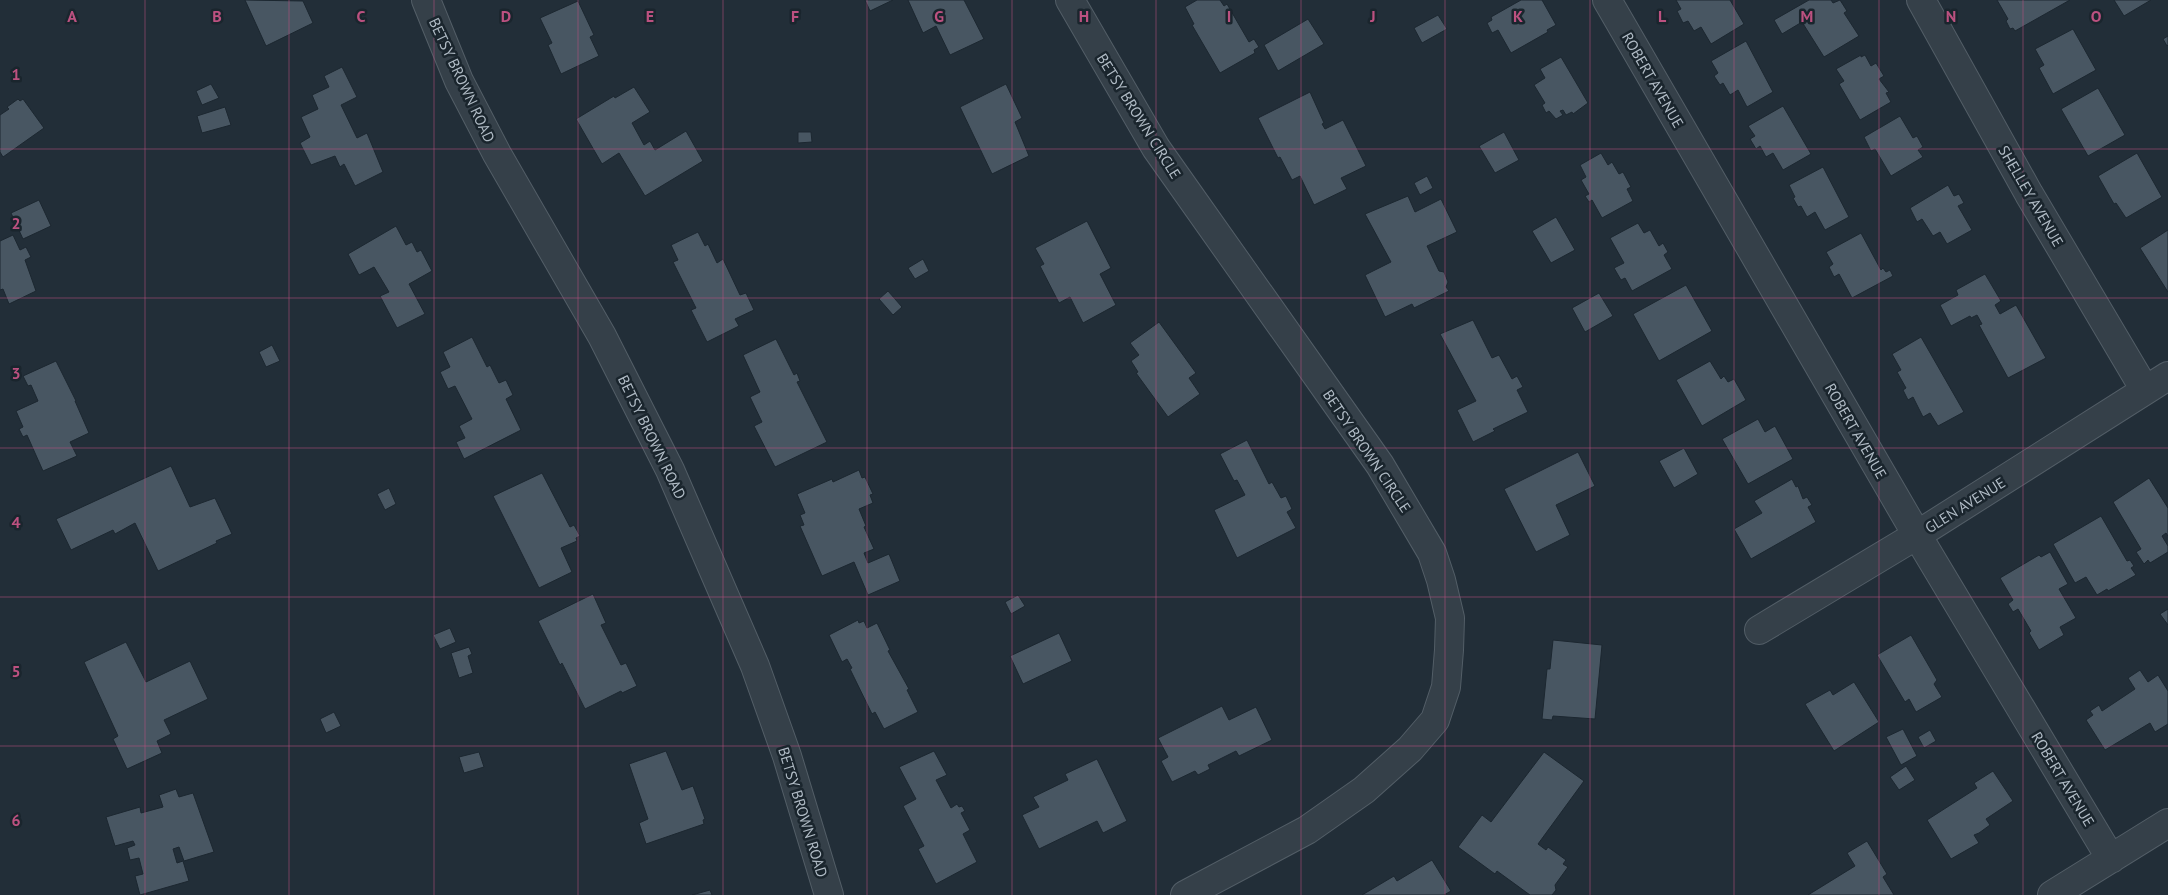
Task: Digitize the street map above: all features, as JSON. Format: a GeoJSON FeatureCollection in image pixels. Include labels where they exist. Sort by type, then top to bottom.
{"type":"FeatureCollection","features":[{"type":"Feature","properties":{"kind":"street","name":"BETSY BROWN ROAD"},"geometry":{"type":"LineString","coordinates":[[426,0],[459,81],[497,154],[602,336],[670,470],[756,666],[787,756],[829,895]]}},
{"type":"Feature","properties":{"kind":"street","name":"BETSY BROWN CIRCLE"},"geometry":{"type":"LineString","coordinates":[[1070,0],[1156,148],[1380,465],[1432,553],[1450,618],[1446,687],[1435,720],[1410,749],[1364,790],[1307,830],[1185,895]]}},
{"type":"Feature","properties":{"kind":"street","name":"ROBERT AVENUE"},"geometry":{"type":"LineString","coordinates":[[1607,0],[1917,535],[2110,859]]}},
{"type":"Feature","properties":{"kind":"street","name":"SHELLEY AVENUE"},"geometry":{"type":"LineString","coordinates":[[1920,0],[2030,194],[2145,390]]}},
{"type":"Feature","properties":{"kind":"street","name":"GLEN AVENUE"},"geometry":{"type":"LineString","coordinates":[[1759,630],[1917,535],[2168,376]]}},
{"type":"Feature","properties":{"kind":"street"},"geometry":{"type":"LineString","coordinates":[[2052,895],[2168,823]]}},
{"type":"Feature","properties":{"kind":"building"},"geometry":{"type":"Polygon","coordinates":[[[245,0],[303,1],[313,23],[266,46],[245,0]]]}},
{"type":"Feature","properties":{"kind":"building"},"geometry":{"type":"Polygon","coordinates":[[[865,0],[893,0],[870,11],[865,0]]]}},
{"type":"Feature","properties":{"kind":"building"},"geometry":{"type":"Polygon","coordinates":[[[908,0],[964,0],[984,39],[950,55],[936,26],[923,33],[908,0]]]}},
{"type":"Feature","properties":{"kind":"building"},"geometry":{"type":"Polygon","coordinates":[[[1197,0],[1220,0],[1224,6],[1227,4],[1249,42],[1254,39],[1259,47],[1254,50],[1255,53],[1220,73],[1192,25],[1194,24],[1185,7],[1197,0]]]}},
{"type":"Feature","properties":{"kind":"building"},"geometry":{"type":"Polygon","coordinates":[[[1521,0],[1542,0],[1556,25],[1547,30],[1548,32],[1511,53],[1498,30],[1492,33],[1487,23],[1492,20],[1491,17],[1521,0]]]}},
{"type":"Feature","properties":{"kind":"building"},"geometry":{"type":"Polygon","coordinates":[[[1676,0],[1730,0],[1744,24],[1711,44],[1701,27],[1694,31],[1688,21],[1683,23],[1677,11],[1681,9],[1676,0]]]}},
{"type":"Feature","properties":{"kind":"building"},"geometry":{"type":"Polygon","coordinates":[[[1809,0],[1831,0],[1833,3],[1840,0],[1847,11],[1844,13],[1859,36],[1824,57],[1802,22],[1782,34],[1774,20],[1809,0]]]}},
{"type":"Feature","properties":{"kind":"building"},"geometry":{"type":"Polygon","coordinates":[[[1997,0],[2070,0],[2015,31],[2013,28],[2010,29],[2006,21],[2008,19],[1997,0]]]}},
{"type":"Feature","properties":{"kind":"building"},"geometry":{"type":"Polygon","coordinates":[[[2114,0],[2151,0],[2124,16],[2114,0]]]}},
{"type":"Feature","properties":{"kind":"building"},"geometry":{"type":"Polygon","coordinates":[[[578,1],[594,35],[590,37],[599,56],[561,74],[548,45],[552,43],[540,18],[578,1]]]}},
{"type":"Feature","properties":{"kind":"building"},"geometry":{"type":"Polygon","coordinates":[[[1438,15],[1447,29],[1422,43],[1414,28],[1438,15]]]}},
{"type":"Feature","properties":{"kind":"building"},"geometry":{"type":"Polygon","coordinates":[[[1308,19],[1324,44],[1278,71],[1264,45],[1308,19]]]}},
{"type":"Feature","properties":{"kind":"building"},"geometry":{"type":"Polygon","coordinates":[[[2073,29],[2096,70],[2053,94],[2039,68],[2044,65],[2035,49],[2073,29]]]}},
{"type":"Feature","properties":{"kind":"building"},"geometry":{"type":"Polygon","coordinates":[[[2168,36],[2168,45],[2167,46],[2163,39],[2168,36]]]}},
{"type":"Feature","properties":{"kind":"building"},"geometry":{"type":"Polygon","coordinates":[[[1746,41],[1773,92],[1747,107],[1738,90],[1730,95],[1723,83],[1720,85],[1714,76],[1718,73],[1711,61],[1746,41]]]}},
{"type":"Feature","properties":{"kind":"building"},"geometry":{"type":"Polygon","coordinates":[[[1861,55],[1861,57],[1865,55],[1871,66],[1876,63],[1884,76],[1879,79],[1889,92],[1886,93],[1891,102],[1860,120],[1839,84],[1844,81],[1836,69],[1861,55]]]}},
{"type":"Feature","properties":{"kind":"building"},"geometry":{"type":"Polygon","coordinates":[[[1561,57],[1588,103],[1573,114],[1572,112],[1566,115],[1563,110],[1560,111],[1563,115],[1556,119],[1549,111],[1546,113],[1542,105],[1545,103],[1534,85],[1545,78],[1540,69],[1561,57]]]}},
{"type":"Feature","properties":{"kind":"building"},"geometry":{"type":"Polygon","coordinates":[[[342,67],[357,97],[341,105],[357,138],[367,133],[383,172],[355,186],[344,164],[340,167],[335,156],[311,165],[300,143],[310,137],[301,117],[318,109],[312,95],[329,87],[324,76],[342,67]]]}},
{"type":"Feature","properties":{"kind":"building"},"geometry":{"type":"Polygon","coordinates":[[[211,84],[219,98],[202,105],[196,91],[211,84]]]}},
{"type":"Feature","properties":{"kind":"building"},"geometry":{"type":"Polygon","coordinates":[[[1006,84],[1022,118],[1015,122],[1029,156],[992,174],[960,107],[1006,84]]]}},
{"type":"Feature","properties":{"kind":"building"},"geometry":{"type":"Polygon","coordinates":[[[634,87],[650,112],[632,123],[644,145],[650,141],[655,150],[686,131],[703,161],[645,196],[619,153],[602,164],[576,119],[614,96],[615,98],[634,87]]]}},
{"type":"Feature","properties":{"kind":"building"},"geometry":{"type":"Polygon","coordinates":[[[2098,88],[2125,135],[2088,156],[2061,109],[2098,88]]]}},
{"type":"Feature","properties":{"kind":"building"},"geometry":{"type":"Polygon","coordinates":[[[1310,92],[1325,129],[1343,120],[1366,166],[1341,178],[1347,189],[1314,205],[1300,176],[1292,180],[1280,157],[1278,158],[1258,118],[1310,92]]]}},
{"type":"Feature","properties":{"kind":"building"},"geometry":{"type":"Polygon","coordinates":[[[18,99],[20,101],[23,99],[44,128],[3,157],[0,152],[0,115],[18,99]]]}},
{"type":"Feature","properties":{"kind":"building"},"geometry":{"type":"Polygon","coordinates":[[[1783,106],[1811,154],[1783,170],[1773,153],[1766,157],[1760,146],[1756,149],[1750,139],[1755,136],[1748,126],[1783,106]]]}},
{"type":"Feature","properties":{"kind":"building"},"geometry":{"type":"Polygon","coordinates":[[[225,107],[231,125],[202,133],[197,116],[225,107]]]}},
{"type":"Feature","properties":{"kind":"building"},"geometry":{"type":"Polygon","coordinates":[[[1900,116],[1913,138],[1917,136],[1923,147],[1918,150],[1923,157],[1891,176],[1875,149],[1871,151],[1864,137],[1900,116]]]}},
{"type":"Feature","properties":{"kind":"building"},"geometry":{"type":"Polygon","coordinates":[[[798,132],[811,132],[812,142],[798,143],[798,132]]]}},
{"type":"Feature","properties":{"kind":"building"},"geometry":{"type":"Polygon","coordinates":[[[1504,132],[1519,160],[1495,173],[1479,146],[1504,132]]]}},
{"type":"Feature","properties":{"kind":"building"},"geometry":{"type":"Polygon","coordinates":[[[1601,153],[1608,165],[1612,162],[1619,174],[1623,172],[1631,187],[1627,189],[1633,201],[1602,218],[1592,200],[1589,202],[1585,196],[1589,194],[1581,180],[1586,177],[1580,165],[1601,153]]]}},
{"type":"Feature","properties":{"kind":"building"},"geometry":{"type":"Polygon","coordinates":[[[2137,153],[2162,197],[2126,218],[2116,203],[2114,204],[2098,176],[2137,153]]]}},
{"type":"Feature","properties":{"kind":"building"},"geometry":{"type":"Polygon","coordinates":[[[1823,167],[1849,217],[1825,230],[1815,212],[1807,217],[1801,206],[1798,207],[1789,185],[1823,167]]]}},
{"type":"Feature","properties":{"kind":"building"},"geometry":{"type":"Polygon","coordinates":[[[1427,176],[1433,188],[1420,195],[1414,183],[1427,176]]]}},
{"type":"Feature","properties":{"kind":"building"},"geometry":{"type":"Polygon","coordinates":[[[1948,185],[1954,196],[1959,194],[1964,203],[1958,206],[1972,230],[1947,244],[1940,232],[1933,236],[1922,219],[1917,222],[1910,208],[1948,185]]]}},
{"type":"Feature","properties":{"kind":"building"},"geometry":{"type":"Polygon","coordinates":[[[1408,196],[1415,212],[1441,199],[1457,232],[1427,246],[1439,271],[1444,272],[1448,282],[1446,287],[1449,291],[1414,308],[1412,304],[1385,317],[1365,275],[1391,262],[1365,214],[1408,196]]]}},
{"type":"Feature","properties":{"kind":"building"},"geometry":{"type":"Polygon","coordinates":[[[39,200],[51,226],[23,239],[11,213],[39,200]]]}},
{"type":"Feature","properties":{"kind":"building"},"geometry":{"type":"Polygon","coordinates":[[[1556,217],[1575,250],[1551,263],[1532,231],[1556,217]]]}},
{"type":"Feature","properties":{"kind":"building"},"geometry":{"type":"Polygon","coordinates":[[[1087,221],[1111,268],[1100,274],[1116,305],[1083,323],[1070,297],[1059,303],[1040,266],[1044,264],[1035,248],[1087,221]]]}},
{"type":"Feature","properties":{"kind":"building"},"geometry":{"type":"Polygon","coordinates":[[[1638,223],[1644,233],[1650,230],[1659,246],[1663,243],[1668,252],[1664,255],[1672,269],[1632,291],[1625,278],[1621,280],[1614,268],[1624,263],[1610,238],[1638,223]]]}},
{"type":"Feature","properties":{"kind":"building"},"geometry":{"type":"Polygon","coordinates":[[[396,226],[406,245],[412,242],[417,252],[421,250],[432,271],[409,284],[425,314],[397,328],[380,296],[389,292],[374,267],[359,275],[348,254],[396,226]]]}},
{"type":"Feature","properties":{"kind":"building"},"geometry":{"type":"Polygon","coordinates":[[[2168,230],[2168,292],[2140,248],[2168,230]]]}},
{"type":"Feature","properties":{"kind":"building"},"geometry":{"type":"Polygon","coordinates":[[[698,232],[705,246],[708,244],[717,263],[723,259],[740,295],[746,293],[754,310],[735,319],[739,326],[707,342],[691,310],[696,308],[673,262],[678,260],[671,245],[698,232]]]}},
{"type":"Feature","properties":{"kind":"building"},"geometry":{"type":"Polygon","coordinates":[[[1861,233],[1881,270],[1883,268],[1886,272],[1890,270],[1893,276],[1852,298],[1839,274],[1834,277],[1829,267],[1833,264],[1826,252],[1861,233]]]}},
{"type":"Feature","properties":{"kind":"building"},"geometry":{"type":"Polygon","coordinates":[[[13,235],[20,250],[26,247],[31,257],[25,260],[36,291],[9,304],[3,289],[0,290],[0,241],[13,235]]]}},
{"type":"Feature","properties":{"kind":"building"},"geometry":{"type":"Polygon","coordinates":[[[923,259],[929,271],[915,279],[908,268],[923,259]]]}},
{"type":"Feature","properties":{"kind":"building"},"geometry":{"type":"Polygon","coordinates":[[[1985,274],[2001,301],[1995,305],[2000,314],[2016,305],[2046,358],[2008,378],[1979,325],[1982,324],[1977,315],[1971,318],[1970,316],[1951,326],[1940,305],[1958,295],[1956,290],[1985,274]]]}},
{"type":"Feature","properties":{"kind":"building"},"geometry":{"type":"Polygon","coordinates":[[[1686,285],[1712,331],[1659,361],[1633,314],[1686,285]]]}},
{"type":"Feature","properties":{"kind":"building"},"geometry":{"type":"Polygon","coordinates":[[[888,291],[902,307],[893,315],[879,299],[888,291]]]}},
{"type":"Feature","properties":{"kind":"building"},"geometry":{"type":"Polygon","coordinates":[[[1599,293],[1613,316],[1585,332],[1572,308],[1599,293]]]}},
{"type":"Feature","properties":{"kind":"building"},"geometry":{"type":"Polygon","coordinates":[[[1473,320],[1492,358],[1499,355],[1512,379],[1517,376],[1523,387],[1517,390],[1528,412],[1493,429],[1495,431],[1473,442],[1457,410],[1476,401],[1440,334],[1473,320]]]}},
{"type":"Feature","properties":{"kind":"building"},"geometry":{"type":"Polygon","coordinates":[[[1159,322],[1196,373],[1189,378],[1200,394],[1168,417],[1136,373],[1138,372],[1131,361],[1139,355],[1130,343],[1159,322]]]}},
{"type":"Feature","properties":{"kind":"building"},"geometry":{"type":"Polygon","coordinates":[[[472,337],[487,367],[490,365],[499,383],[506,380],[513,395],[506,399],[521,430],[464,459],[456,442],[465,438],[459,426],[472,419],[455,386],[448,389],[440,372],[450,367],[443,352],[472,337]]]}},
{"type":"Feature","properties":{"kind":"building"},"geometry":{"type":"Polygon","coordinates":[[[1921,337],[1964,412],[1938,426],[1930,413],[1923,417],[1913,397],[1908,400],[1903,390],[1906,388],[1897,372],[1901,370],[1892,354],[1921,337]]]}},
{"type":"Feature","properties":{"kind":"building"},"geometry":{"type":"Polygon","coordinates":[[[776,339],[794,375],[797,373],[800,381],[797,382],[827,442],[775,467],[754,426],[762,422],[750,397],[760,392],[743,355],[776,339]]]}},
{"type":"Feature","properties":{"kind":"building"},"geometry":{"type":"Polygon","coordinates":[[[272,345],[280,361],[266,367],[259,352],[272,345]]]}},
{"type":"Feature","properties":{"kind":"building"},"geometry":{"type":"Polygon","coordinates":[[[56,361],[76,401],[89,433],[70,442],[77,456],[43,471],[27,435],[23,437],[19,429],[23,427],[16,411],[38,401],[31,385],[28,386],[23,376],[56,361]]]}},
{"type":"Feature","properties":{"kind":"building"},"geometry":{"type":"Polygon","coordinates":[[[1710,361],[1721,379],[1724,376],[1728,382],[1734,379],[1746,400],[1702,426],[1676,380],[1710,361]]]}},
{"type":"Feature","properties":{"kind":"building"},"geometry":{"type":"Polygon","coordinates":[[[1758,419],[1765,432],[1775,426],[1793,459],[1748,484],[1722,439],[1758,419]]]}},
{"type":"Feature","properties":{"kind":"building"},"geometry":{"type":"Polygon","coordinates":[[[1247,440],[1269,484],[1272,482],[1281,498],[1286,496],[1292,509],[1287,512],[1296,528],[1237,558],[1214,510],[1245,495],[1237,480],[1234,481],[1220,454],[1247,440]]]}},
{"type":"Feature","properties":{"kind":"building"},"geometry":{"type":"Polygon","coordinates":[[[1684,448],[1698,474],[1674,488],[1659,461],[1684,448]]]}},
{"type":"Feature","properties":{"kind":"building"},"geometry":{"type":"Polygon","coordinates":[[[1578,452],[1595,486],[1556,505],[1570,535],[1536,552],[1504,489],[1578,452]]]}},
{"type":"Feature","properties":{"kind":"building"},"geometry":{"type":"Polygon","coordinates":[[[171,466],[190,507],[215,498],[232,534],[158,571],[135,523],[115,534],[113,530],[71,550],[56,519],[171,466]]]}},
{"type":"Feature","properties":{"kind":"building"},"geometry":{"type":"Polygon","coordinates":[[[859,470],[862,478],[865,477],[873,494],[870,495],[873,503],[859,509],[866,526],[864,527],[874,549],[864,553],[868,563],[889,554],[900,581],[868,595],[854,562],[822,576],[800,526],[804,525],[800,515],[805,513],[797,494],[832,479],[833,482],[859,470]]]}},
{"type":"Feature","properties":{"kind":"building"},"geometry":{"type":"Polygon","coordinates":[[[542,473],[570,527],[574,525],[580,536],[576,538],[577,541],[561,548],[572,572],[539,588],[493,496],[542,473]]]}},
{"type":"Feature","properties":{"kind":"building"},"geometry":{"type":"Polygon","coordinates":[[[2149,478],[2168,508],[2168,536],[2166,533],[2162,536],[2168,546],[2168,552],[2150,563],[2148,560],[2144,564],[2136,552],[2141,549],[2113,502],[2149,478]]]}},
{"type":"Feature","properties":{"kind":"building"},"geometry":{"type":"Polygon","coordinates":[[[1792,479],[1796,487],[1798,486],[1803,499],[1807,497],[1812,505],[1808,507],[1816,522],[1751,559],[1734,529],[1762,513],[1754,501],[1792,479]]]}},
{"type":"Feature","properties":{"kind":"building"},"geometry":{"type":"Polygon","coordinates":[[[389,488],[396,504],[385,510],[377,494],[389,488]]]}},
{"type":"Feature","properties":{"kind":"building"},"geometry":{"type":"Polygon","coordinates":[[[2101,516],[2127,561],[2130,560],[2134,566],[2131,568],[2136,575],[2097,595],[2086,577],[2075,583],[2053,544],[2101,516]]]}},
{"type":"Feature","properties":{"kind":"building"},"geometry":{"type":"Polygon","coordinates":[[[2050,552],[2068,584],[2059,589],[2076,618],[2060,627],[2064,635],[2039,650],[2029,633],[2031,631],[2018,609],[2013,612],[2008,604],[2013,600],[2000,578],[2039,555],[2041,557],[2050,552]]]}},
{"type":"Feature","properties":{"kind":"building"},"geometry":{"type":"Polygon","coordinates":[[[593,594],[606,623],[601,625],[621,665],[626,663],[637,686],[622,693],[621,691],[585,709],[538,621],[593,594]]]}},
{"type":"Feature","properties":{"kind":"building"},"geometry":{"type":"Polygon","coordinates":[[[1018,595],[1025,606],[1011,614],[1005,602],[1018,595]]]}},
{"type":"Feature","properties":{"kind":"building"},"geometry":{"type":"Polygon","coordinates":[[[2168,609],[2168,625],[2160,614],[2168,609]]]}},
{"type":"Feature","properties":{"kind":"building"},"geometry":{"type":"Polygon","coordinates":[[[858,620],[859,623],[864,621],[867,628],[877,623],[890,650],[888,651],[909,689],[907,690],[918,712],[884,729],[875,712],[872,714],[847,659],[842,662],[829,635],[858,620]]]}},
{"type":"Feature","properties":{"kind":"building"},"geometry":{"type":"Polygon","coordinates":[[[450,628],[456,642],[440,649],[433,635],[450,628]]]}},
{"type":"Feature","properties":{"kind":"building"},"geometry":{"type":"Polygon","coordinates":[[[1059,633],[1072,661],[1023,684],[1010,656],[1059,633]]]}},
{"type":"Feature","properties":{"kind":"building"},"geometry":{"type":"Polygon","coordinates":[[[1911,635],[1937,680],[1934,684],[1942,697],[1916,712],[1909,699],[1905,702],[1877,655],[1911,635]]]}},
{"type":"Feature","properties":{"kind":"building"},"geometry":{"type":"Polygon","coordinates":[[[1553,640],[1602,645],[1595,719],[1553,716],[1552,720],[1542,719],[1547,669],[1550,669],[1553,640]]]}},
{"type":"Feature","properties":{"kind":"building"},"geometry":{"type":"Polygon","coordinates":[[[126,642],[146,682],[190,661],[208,699],[164,720],[171,734],[157,741],[162,753],[127,769],[113,739],[118,736],[84,662],[126,642]]]}},
{"type":"Feature","properties":{"kind":"building"},"geometry":{"type":"Polygon","coordinates":[[[469,647],[472,654],[468,656],[473,673],[459,678],[451,653],[469,647]]]}},
{"type":"Feature","properties":{"kind":"building"},"geometry":{"type":"Polygon","coordinates":[[[2140,670],[2148,682],[2158,675],[2168,691],[2168,724],[2155,732],[2150,723],[2105,750],[2086,720],[2093,715],[2090,711],[2099,705],[2102,711],[2135,689],[2128,678],[2140,670]]]}},
{"type":"Feature","properties":{"kind":"building"},"geometry":{"type":"Polygon","coordinates":[[[1854,682],[1879,722],[1834,751],[1805,704],[1830,690],[1833,695],[1854,682]]]}},
{"type":"Feature","properties":{"kind":"building"},"geometry":{"type":"Polygon","coordinates":[[[1222,706],[1229,720],[1256,707],[1272,740],[1239,756],[1236,751],[1208,765],[1210,769],[1198,775],[1195,771],[1172,782],[1161,761],[1168,757],[1158,738],[1222,706]]]}},
{"type":"Feature","properties":{"kind":"building"},"geometry":{"type":"Polygon","coordinates":[[[334,712],[341,726],[326,733],[320,719],[334,712]]]}},
{"type":"Feature","properties":{"kind":"building"},"geometry":{"type":"Polygon","coordinates":[[[1903,729],[1917,756],[1901,765],[1886,737],[1903,729]]]}},
{"type":"Feature","properties":{"kind":"building"},"geometry":{"type":"Polygon","coordinates":[[[1930,730],[1936,741],[1924,748],[1918,737],[1930,730]]]}},
{"type":"Feature","properties":{"kind":"building"},"geometry":{"type":"Polygon","coordinates":[[[666,751],[682,790],[693,786],[705,819],[703,820],[704,824],[646,844],[639,823],[648,819],[629,764],[666,751]]]}},
{"type":"Feature","properties":{"kind":"building"},"geometry":{"type":"Polygon","coordinates":[[[934,751],[947,775],[936,780],[951,808],[957,804],[959,807],[962,806],[965,811],[961,813],[970,830],[963,834],[977,862],[936,884],[918,849],[924,846],[903,806],[916,799],[899,767],[934,751]]]}},
{"type":"Feature","properties":{"kind":"building"},"geometry":{"type":"Polygon","coordinates":[[[479,752],[484,767],[464,773],[459,757],[479,752]]]}},
{"type":"Feature","properties":{"kind":"building"},"geometry":{"type":"Polygon","coordinates":[[[1544,752],[1584,781],[1538,844],[1546,850],[1548,847],[1566,860],[1563,864],[1568,867],[1555,885],[1556,890],[1552,895],[1530,895],[1497,871],[1495,874],[1458,847],[1482,815],[1491,822],[1544,752]]]}},
{"type":"Feature","properties":{"kind":"building"},"geometry":{"type":"Polygon","coordinates":[[[1097,759],[1127,821],[1103,833],[1097,821],[1039,849],[1022,815],[1039,807],[1033,797],[1068,780],[1065,774],[1097,759]]]}},
{"type":"Feature","properties":{"kind":"building"},"geometry":{"type":"Polygon","coordinates":[[[1906,766],[1915,780],[1899,790],[1890,777],[1906,766]]]}},
{"type":"Feature","properties":{"kind":"building"},"geometry":{"type":"Polygon","coordinates":[[[1993,771],[2013,801],[1986,819],[1990,825],[1974,835],[1979,843],[1951,859],[1927,820],[1977,788],[1974,783],[1993,771]]]}},
{"type":"Feature","properties":{"kind":"building"},"geometry":{"type":"Polygon","coordinates":[[[176,789],[179,797],[193,793],[214,852],[184,861],[179,847],[173,849],[177,863],[183,861],[189,881],[140,895],[135,876],[143,874],[139,858],[130,860],[127,848],[135,845],[133,841],[115,846],[106,817],[140,807],[141,813],[163,807],[159,795],[176,789]]]}},
{"type":"Feature","properties":{"kind":"building"},"geometry":{"type":"Polygon","coordinates":[[[1867,841],[1887,874],[1883,877],[1894,895],[1808,895],[1855,866],[1847,853],[1867,841]]]}},
{"type":"Feature","properties":{"kind":"building"},"geometry":{"type":"Polygon","coordinates":[[[1432,860],[1451,891],[1444,895],[1362,895],[1394,876],[1397,881],[1432,860]]]}},
{"type":"Feature","properties":{"kind":"building"},"geometry":{"type":"Polygon","coordinates":[[[710,890],[712,895],[692,895],[710,890]]]}}]}
